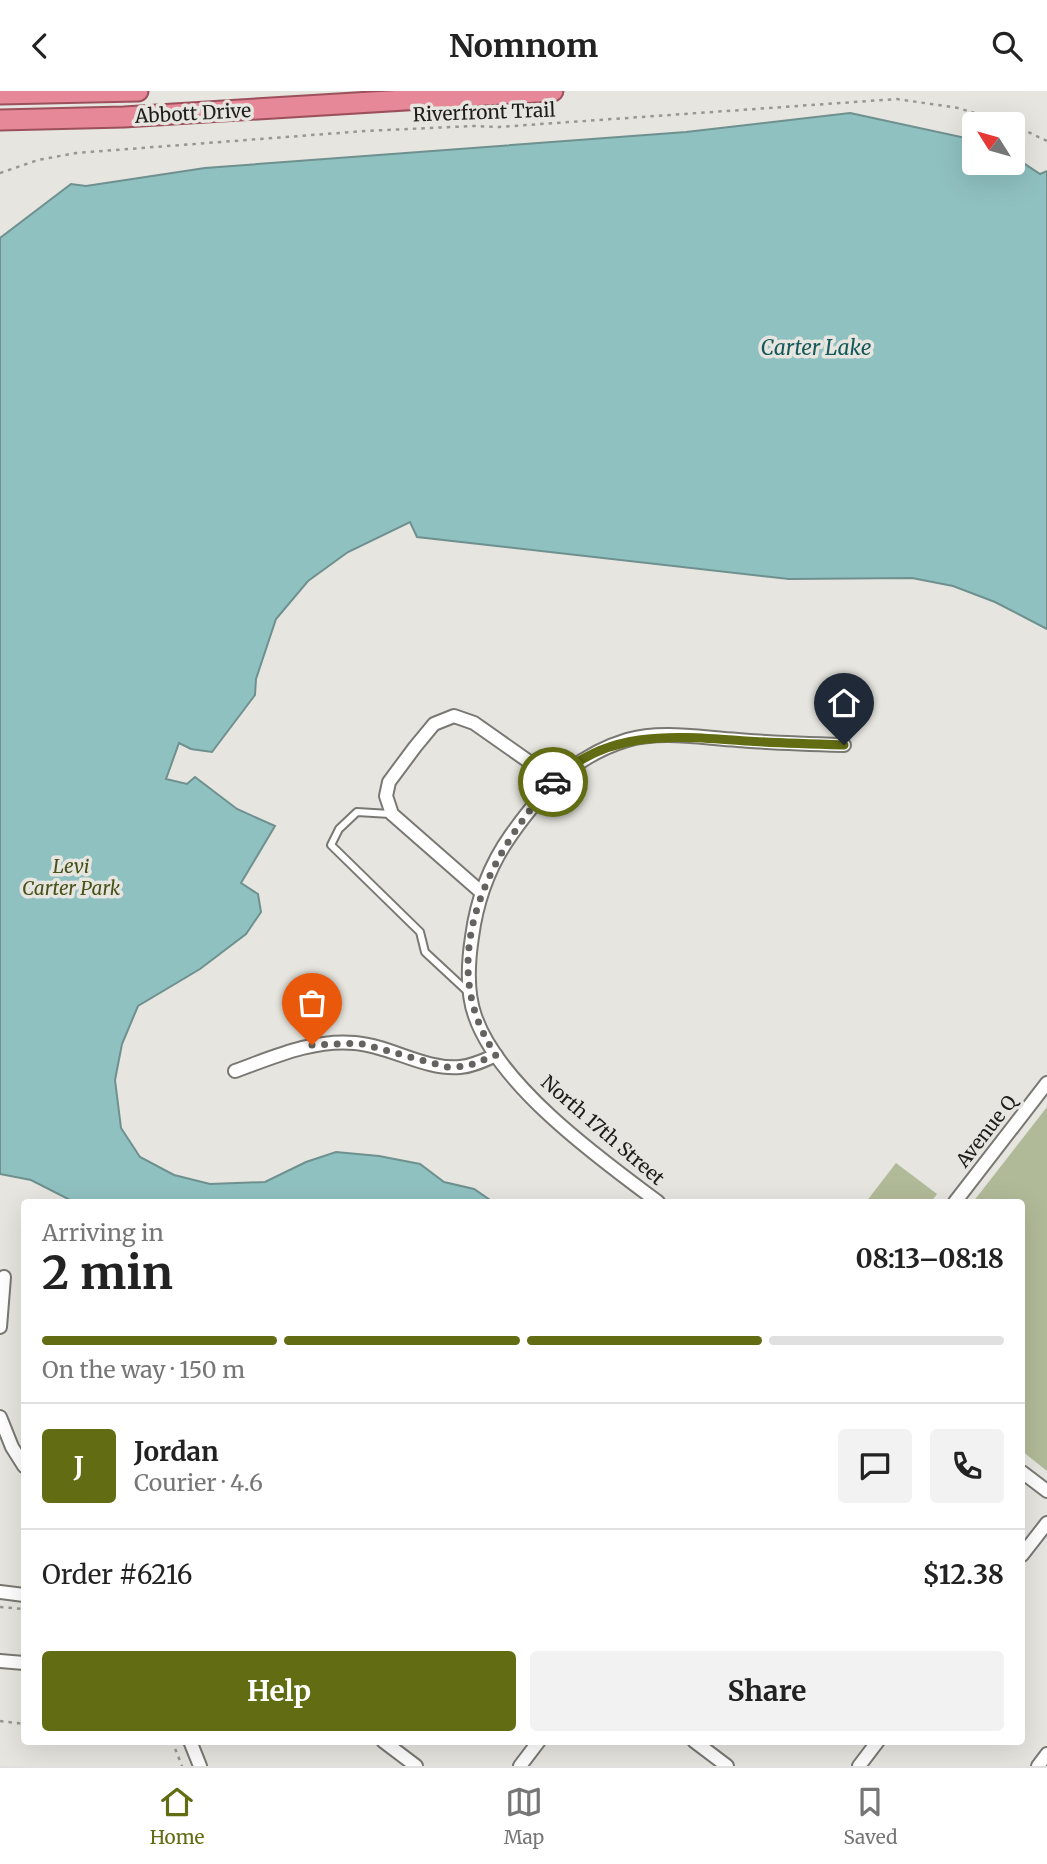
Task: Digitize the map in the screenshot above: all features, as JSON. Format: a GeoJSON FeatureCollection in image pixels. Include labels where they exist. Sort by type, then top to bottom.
{"type":"FeatureCollection","features":[{"type":"Feature","properties":{"kind":"highway","name":"Abbott Drive"},"geometry":{"type":"LineString","coordinates":[[0,94],[138,91]]}},
{"type":"Feature","properties":{"kind":"highway","name":"Abbott Drive"},"geometry":{"type":"LineString","coordinates":[[0,120],[124,117],[469,93],[553,91]]}},
{"type":"Feature","properties":{"kind":"street"},"geometry":{"type":"LineString","coordinates":[[481,892],[392,814],[386,796],[389,782],[415,747],[444,718],[467,718],[555,780]]}},
{"type":"Feature","properties":{"kind":"street","name":"North 17th Street"},"geometry":{"type":"LineString","coordinates":[[654,1199],[549,1114],[496,1055],[475,1017],[470,993],[470,948],[481,892],[507,841],[555,780],[599,750],[651,736],[844,745]]}},
{"type":"Feature","properties":{"kind":"street"},"geometry":{"type":"LineString","coordinates":[[235,1071],[312,1045],[334,1042],[359,1043],[447,1067],[468,1066],[496,1055]]}},
{"type":"Feature","properties":{"kind":"street","name":"Avenue Q"},"geometry":{"type":"LineString","coordinates":[[957,1199],[1047,1083]]}},
{"type":"Feature","properties":{"kind":"street"},"geometry":{"type":"LineString","coordinates":[[0,1327],[4,1277]]}},
{"type":"Feature","properties":{"kind":"street"},"geometry":{"type":"LineString","coordinates":[[0,1417],[21,1461]]}},
{"type":"Feature","properties":{"kind":"street"},"geometry":{"type":"LineString","coordinates":[[1025,1474],[1047,1491]]}},
{"type":"Feature","properties":{"kind":"street"},"geometry":{"type":"LineString","coordinates":[[1025,1551],[1047,1523]]}},
{"type":"Feature","properties":{"kind":"street"},"geometry":{"type":"LineString","coordinates":[[0,1592],[21,1595]]}},
{"type":"Feature","properties":{"kind":"street"},"geometry":{"type":"LineString","coordinates":[[0,1661],[21,1663]]}},
{"type":"Feature","properties":{"kind":"street"},"geometry":{"type":"LineString","coordinates":[[192,1745],[201,1766]]}},
{"type":"Feature","properties":{"kind":"street"},"geometry":{"type":"LineString","coordinates":[[388,1745],[416,1766]]}},
{"type":"Feature","properties":{"kind":"street"},"geometry":{"type":"LineString","coordinates":[[520,1766],[536,1745]]}},
{"type":"Feature","properties":{"kind":"street"},"geometry":{"type":"LineString","coordinates":[[859,1766],[875,1745]]}},
{"type":"Feature","properties":{"kind":"street"},"geometry":{"type":"LineString","coordinates":[[709,1746],[727,1766]]}},
{"type":"Feature","properties":{"kind":"street"},"geometry":{"type":"LineString","coordinates":[[1038,1766],[1047,1754]]}},
{"type":"Feature","properties":{"kind":"lane"},"geometry":{"type":"LineString","coordinates":[[392,814],[358,812],[339,829],[331,845],[421,932],[425,952],[470,993]]}},
{"type":"Feature","properties":{"kind":"path","name":"Riverfront Trail"},"geometry":{"type":"LineString","coordinates":[[0,173],[38,160],[76,153],[365,131],[499,127],[871,99],[935,103],[966,112]]}},
{"type":"Feature","properties":{"kind":"path","name":"Riverfront Trail"},"geometry":{"type":"LineString","coordinates":[[1026,131],[1047,141]]}},
{"type":"Feature","properties":{"kind":"path"},"geometry":{"type":"LineString","coordinates":[[0,1607],[21,1609]]}},
{"type":"Feature","properties":{"kind":"path"},"geometry":{"type":"LineString","coordinates":[[0,1721],[21,1724]]}},
{"type":"Feature","properties":{"kind":"path"},"geometry":{"type":"LineString","coordinates":[[174,1745],[182,1766]]}},
{"type":"Feature","properties":{"kind":"green space"},"geometry":{"type":"Polygon","coordinates":[[[1047,1107],[1047,1471],[1025,1453],[1025,1199],[975,1199],[1047,1107]]]}},
{"type":"Feature","properties":{"kind":"green space"},"geometry":{"type":"Polygon","coordinates":[[[896,1163],[937,1194],[933,1199],[868,1199],[896,1163]]]}},
{"type":"Feature","properties":{"kind":"water","name":"Carter Lake"},"geometry":{"type":"Polygon","coordinates":[[[850,113],[962,137],[962,175],[1026,175],[1026,165],[1040,174],[1047,171],[1047,629],[995,602],[953,586],[912,578],[789,579],[417,537],[410,522],[348,552],[308,581],[276,619],[256,679],[255,695],[212,752],[191,749],[179,743],[166,779],[187,784],[195,777],[237,809],[275,826],[241,883],[258,894],[261,912],[246,934],[200,969],[138,1006],[122,1044],[115,1080],[121,1128],[140,1157],[174,1175],[210,1184],[265,1182],[306,1162],[336,1152],[379,1156],[420,1164],[444,1182],[474,1189],[489,1199],[68,1199],[31,1180],[0,1174],[0,238],[71,184],[86,186],[205,168],[686,132],[850,113]]]}},
{"type":"Feature","properties":{"kind":"way so far"},"geometry":{"type":"LineString","coordinates":[[312,1045],[359,1043],[447,1067],[468,1066],[496,1055],[483,1035],[472,1008],[469,968],[475,912],[488,875],[507,841],[530,808],[553,782]]}},
{"type":"Feature","properties":{"kind":"route"},"geometry":{"type":"LineString","coordinates":[[553,782],[569,768],[599,750],[651,736],[844,745]]}},
{"type":"Feature","properties":{"kind":"park label","name":"Levi Carter Park"},"geometry":{"type":"Point","coordinates":[71,877]}}]}
